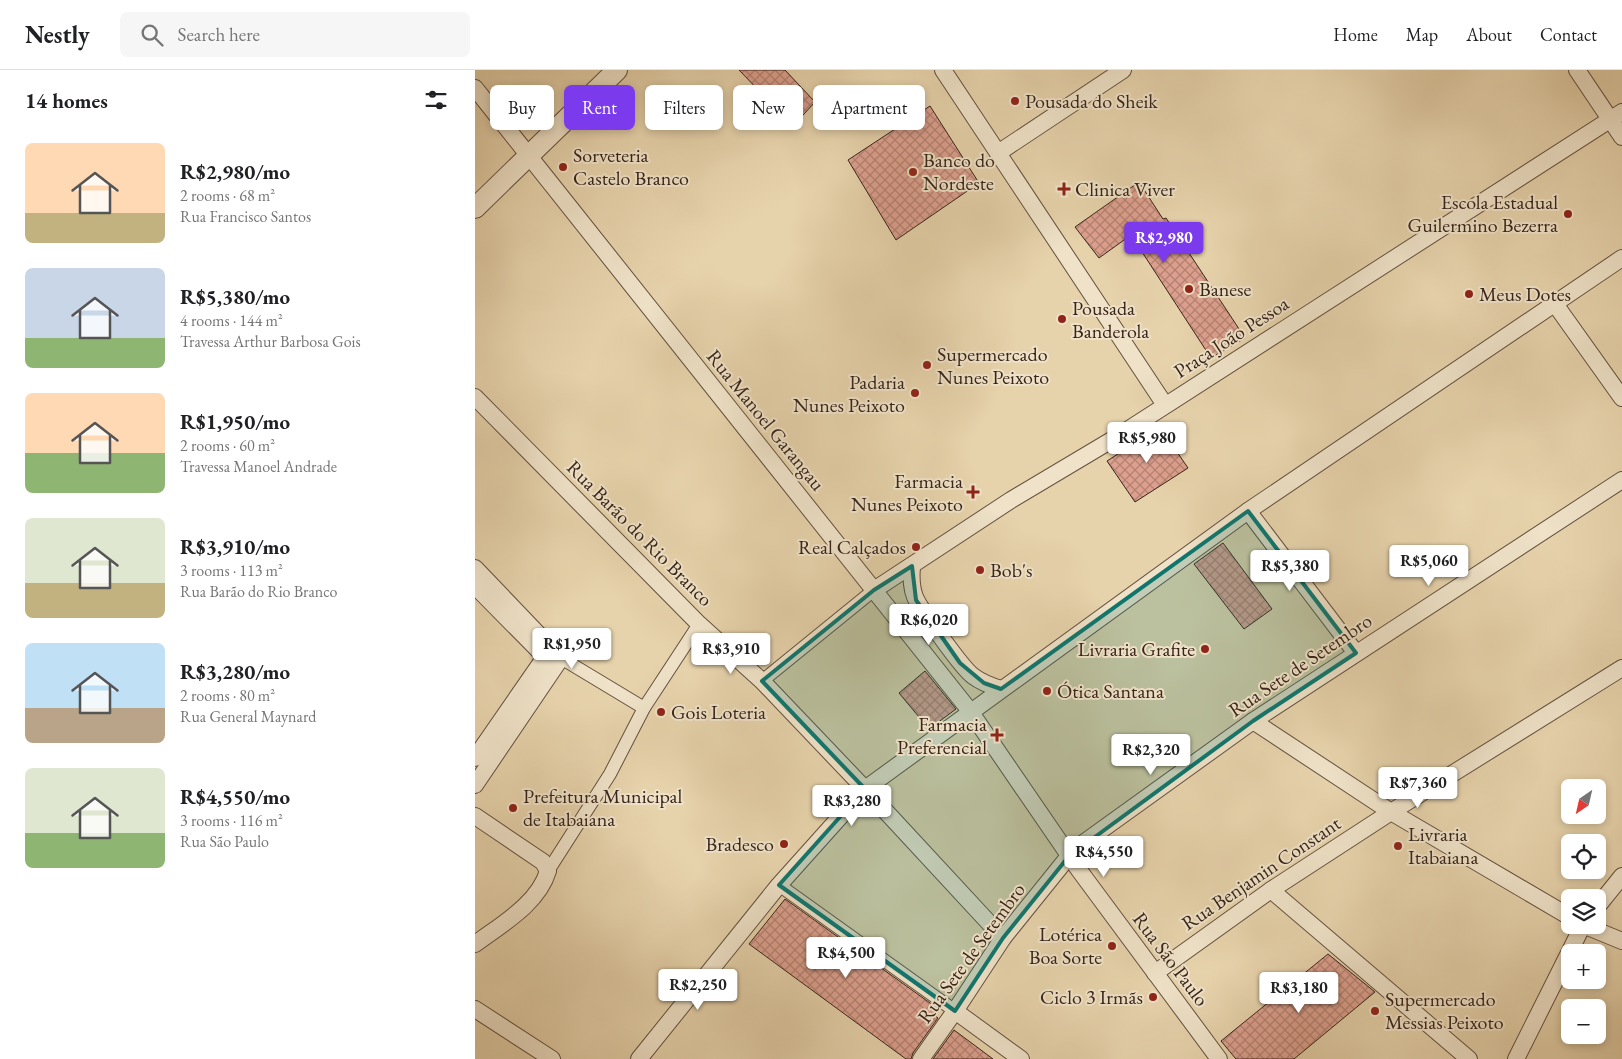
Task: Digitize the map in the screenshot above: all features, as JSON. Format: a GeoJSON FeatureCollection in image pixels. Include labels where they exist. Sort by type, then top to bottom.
{"type":"FeatureCollection","features":[{"type":"Feature","properties":{"kind":"street"},"geometry":{"type":"LineString","coordinates":[[475,208],[617,70]]}},
{"type":"Feature","properties":{"kind":"street"},"geometry":{"type":"LineString","coordinates":[[943,70],[1165,405]]}},
{"type":"Feature","properties":{"kind":"street"},"geometry":{"type":"LineString","coordinates":[[999,153],[1123,70]]}},
{"type":"Feature","properties":{"kind":"street"},"geometry":{"type":"LineString","coordinates":[[1577,70],[1616,116],[1622,137]]}},
{"type":"Feature","properties":{"kind":"street","name":"Rua Manoel Garangau"},"geometry":{"type":"LineString","coordinates":[[475,88],[970,711]]}},
{"type":"Feature","properties":{"kind":"street","name":"Praça João Pessoa"},"geometry":{"type":"LineString","coordinates":[[874,590],[1011,500],[1115,438],[1616,116]]}},
{"type":"Feature","properties":{"kind":"street"},"geometry":{"type":"LineString","coordinates":[[639,1059],[779,885],[865,789],[1248,511],[1622,258]]}},
{"type":"Feature","properties":{"kind":"street"},"geometry":{"type":"LineString","coordinates":[[1555,304],[1622,398]]}},
{"type":"Feature","properties":{"kind":"street","name":"Rua Barão do Rio Branco"},"geometry":{"type":"LineString","coordinates":[[475,397],[699,624],[762,681],[1003,938]]}},
{"type":"Feature","properties":{"kind":"street","name":"Rua Sete de Setembro"},"geometry":{"type":"LineString","coordinates":[[921,1059],[1003,938],[1069,856],[1082,844],[1253,721],[1622,480]]}},
{"type":"Feature","properties":{"kind":"street"},"geometry":{"type":"LineString","coordinates":[[1248,511],[1356,653]]}},
{"type":"Feature","properties":{"kind":"street"},"geometry":{"type":"LineString","coordinates":[[912,566],[912,588],[916,600],[960,663],[972,675],[984,683],[1001,690]]}},
{"type":"Feature","properties":{"kind":"street"},"geometry":{"type":"LineString","coordinates":[[475,568],[553,657]]}},
{"type":"Feature","properties":{"kind":"street"},"geometry":{"type":"LineString","coordinates":[[475,586],[553,657],[644,708]]}},
{"type":"Feature","properties":{"kind":"street"},"geometry":{"type":"LineString","coordinates":[[762,681],[874,590]]}},
{"type":"Feature","properties":{"kind":"street"},"geometry":{"type":"LineString","coordinates":[[475,944],[521,910],[545,882],[546,866],[610,774],[644,708],[699,624]]}},
{"type":"Feature","properties":{"kind":"street"},"geometry":{"type":"LineString","coordinates":[[475,785],[506,726],[553,657]]}},
{"type":"Feature","properties":{"kind":"street","name":"Rua Benjamin Constant"},"geometry":{"type":"LineString","coordinates":[[1155,973],[1271,890],[1391,812],[1622,668]]}},
{"type":"Feature","properties":{"kind":"street","name":"Rua São Paulo"},"geometry":{"type":"LineString","coordinates":[[970,711],[1069,856],[1219,1059]]}},
{"type":"Feature","properties":{"kind":"street"},"geometry":{"type":"LineString","coordinates":[[1253,721],[1391,812],[1561,912]]}},
{"type":"Feature","properties":{"kind":"street"},"geometry":{"type":"LineString","coordinates":[[475,758],[506,726]]}},
{"type":"Feature","properties":{"kind":"street"},"geometry":{"type":"LineString","coordinates":[[475,816],[546,866]]}},
{"type":"Feature","properties":{"kind":"street"},"geometry":{"type":"LineString","coordinates":[[1606,896],[1622,876]]}},
{"type":"Feature","properties":{"kind":"street"},"geometry":{"type":"LineString","coordinates":[[779,885],[1021,1059]]}},
{"type":"Feature","properties":{"kind":"street"},"geometry":{"type":"LineString","coordinates":[[1271,890],[1469,1059]]}},
{"type":"Feature","properties":{"kind":"street"},"geometry":{"type":"LineString","coordinates":[[1516,1059],[1578,934]]}},
{"type":"Feature","properties":{"kind":"street"},"geometry":{"type":"LineString","coordinates":[[1605,934],[1622,941]]}},
{"type":"Feature","properties":{"kind":"street"},"geometry":{"type":"LineString","coordinates":[[475,1009],[552,1059]]}},
{"type":"Feature","properties":{"kind":"highlighted area"},"geometry":{"type":"Polygon","coordinates":[[[1248,511],[1356,653],[1253,721],[1069,856],[1003,938],[955,1011],[779,885],[865,789],[762,681],[874,590],[912,566],[916,600],[960,663],[984,683],[1001,689],[1248,511]]]}},
{"type":"Feature","properties":{"kind":"building"},"geometry":{"type":"Polygon","coordinates":[[[739,70],[785,70],[799,85],[753,85],[739,70]]]}},
{"type":"Feature","properties":{"kind":"building"},"geometry":{"type":"Polygon","coordinates":[[[803,89],[813,100],[813,104],[803,115],[803,89]]]}},
{"type":"Feature","properties":{"kind":"building","name":"Banco do Nordeste"},"geometry":{"type":"Polygon","coordinates":[[[930,106],[979,183],[896,240],[848,160],[894,130],[925,130],[925,109],[930,106]]]}},
{"type":"Feature","properties":{"kind":"building","name":"Banese"},"geometry":{"type":"Polygon","coordinates":[[[1139,182],[1163,219],[1166,218],[1245,338],[1211,358],[1131,235],[1099,258],[1075,227],[1139,182]]]}},
{"type":"Feature","properties":{"kind":"building"},"geometry":{"type":"Polygon","coordinates":[[[1160,427],[1188,468],[1135,502],[1107,461],[1160,427]]]}},
{"type":"Feature","properties":{"kind":"building"},"geometry":{"type":"Polygon","coordinates":[[[1223,543],[1272,609],[1244,629],[1194,564],[1223,543]]]}},
{"type":"Feature","properties":{"kind":"building"},"geometry":{"type":"Polygon","coordinates":[[[925,671],[956,709],[929,729],[899,693],[925,671]]]}},
{"type":"Feature","properties":{"kind":"building"},"geometry":{"type":"Polygon","coordinates":[[[785,899],[937,1008],[933,1014],[938,1018],[913,1053],[911,1059],[906,1059],[749,944],[785,899]]]}},
{"type":"Feature","properties":{"kind":"building"},"geometry":{"type":"Polygon","coordinates":[[[1328,954],[1375,992],[1294,1059],[1236,1059],[1221,1041],[1328,954]]]}},
{"type":"Feature","properties":{"kind":"building"},"geometry":{"type":"Polygon","coordinates":[[[954,1030],[993,1059],[933,1059],[954,1030]]]}},
{"type":"Feature","properties":{"kind":"place","name":"Pousada do Sheik"},"geometry":{"type":"Point","coordinates":[1015,101]}},
{"type":"Feature","properties":{"kind":"place","name":"Sorveteria Castelo Branco"},"geometry":{"type":"Point","coordinates":[563,167]}},
{"type":"Feature","properties":{"kind":"place","name":"Banco do Nordeste"},"geometry":{"type":"Point","coordinates":[913,172]}},
{"type":"Feature","properties":{"kind":"place","name":"Clinica Viver"},"geometry":{"type":"Point","coordinates":[1064,189]}},
{"type":"Feature","properties":{"kind":"place","name":"Escola Estadual Guilermino Bezerra"},"geometry":{"type":"Point","coordinates":[1568,214]}},
{"type":"Feature","properties":{"kind":"place","name":"Banese"},"geometry":{"type":"Point","coordinates":[1189,289]}},
{"type":"Feature","properties":{"kind":"place","name":"Meus Dotes"},"geometry":{"type":"Point","coordinates":[1469,294]}},
{"type":"Feature","properties":{"kind":"place","name":"Pousada Banderola"},"geometry":{"type":"Point","coordinates":[1062,319]}},
{"type":"Feature","properties":{"kind":"place","name":"Supermercado Nunes Peixoto"},"geometry":{"type":"Point","coordinates":[927,365]}},
{"type":"Feature","properties":{"kind":"place","name":"Padaria Nunes Peixoto"},"geometry":{"type":"Point","coordinates":[915,393]}},
{"type":"Feature","properties":{"kind":"place","name":"Farmacia Nunes Peixoto"},"geometry":{"type":"Point","coordinates":[973,492]}},
{"type":"Feature","properties":{"kind":"place","name":"Real Calçados"},"geometry":{"type":"Point","coordinates":[916,547]}},
{"type":"Feature","properties":{"kind":"place","name":"Bob's"},"geometry":{"type":"Point","coordinates":[980,570]}},
{"type":"Feature","properties":{"kind":"place","name":"Livraria Grafite"},"geometry":{"type":"Point","coordinates":[1205,649]}},
{"type":"Feature","properties":{"kind":"place","name":"Ótica Santana"},"geometry":{"type":"Point","coordinates":[1047,691]}},
{"type":"Feature","properties":{"kind":"place","name":"Gois Loteria"},"geometry":{"type":"Point","coordinates":[661,712]}},
{"type":"Feature","properties":{"kind":"place","name":"Farmacia Preferencial"},"geometry":{"type":"Point","coordinates":[997,735]}},
{"type":"Feature","properties":{"kind":"place","name":"Prefeitura Municipal de Itabaiana"},"geometry":{"type":"Point","coordinates":[513,808]}},
{"type":"Feature","properties":{"kind":"place","name":"Bradesco"},"geometry":{"type":"Point","coordinates":[784,844]}},
{"type":"Feature","properties":{"kind":"place","name":"Livraria Itabaiana"},"geometry":{"type":"Point","coordinates":[1398,846]}},
{"type":"Feature","properties":{"kind":"place","name":"Lotérica Boa Sorte"},"geometry":{"type":"Point","coordinates":[1112,946]}},
{"type":"Feature","properties":{"kind":"place","name":"Ciclo 3 Irmãs"},"geometry":{"type":"Point","coordinates":[1153,997]}},
{"type":"Feature","properties":{"kind":"place","name":"Supermercado Messias Peixoto"},"geometry":{"type":"Point","coordinates":[1375,1011]}}]}
